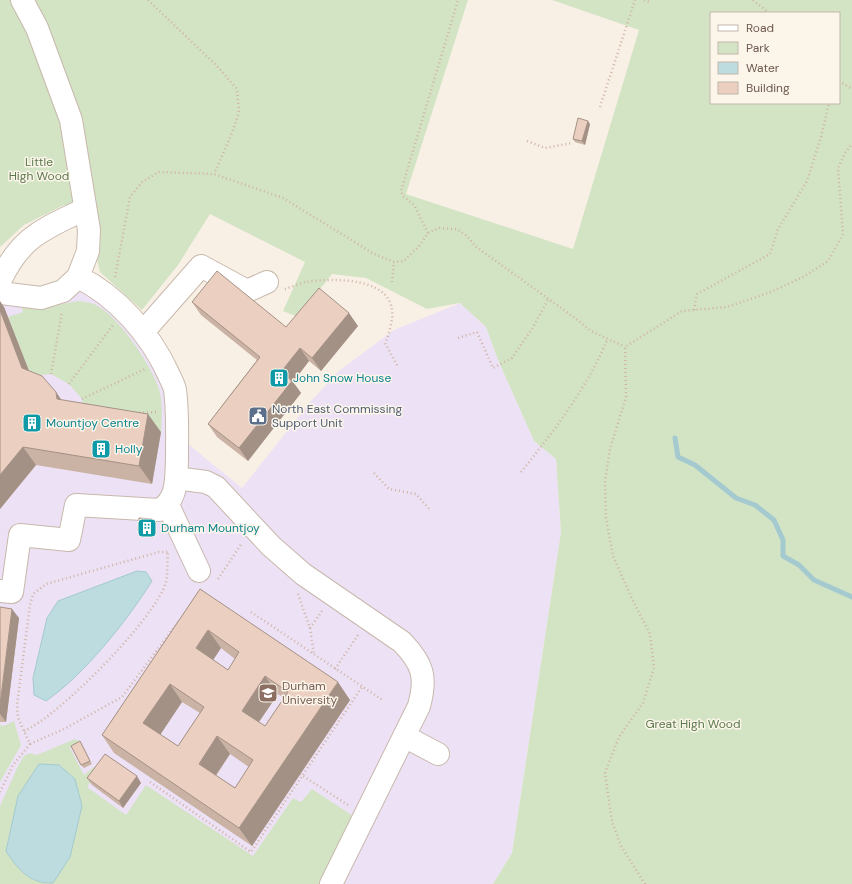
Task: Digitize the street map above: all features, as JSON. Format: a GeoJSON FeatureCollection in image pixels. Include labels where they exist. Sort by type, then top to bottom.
{"type":"FeatureCollection","features":[{"type":"Feature","properties":{"kind":"lane"},"geometry":{"type":"LineString","coordinates":[[22,0],[37,28],[71,120],[89,230],[88,251],[70,284]]}},
{"type":"Feature","properties":{"kind":"lane"},"geometry":{"type":"LineString","coordinates":[[0,281],[5,269],[22,245],[42,230],[85,209]]}},
{"type":"Feature","properties":{"kind":"lane"},"geometry":{"type":"LineString","coordinates":[[143,332],[201,266],[247,290],[267,282]]}},
{"type":"Feature","properties":{"kind":"lane"},"geometry":{"type":"LineString","coordinates":[[0,293],[41,298],[70,284],[94,285],[117,305],[143,332],[162,359],[174,388],[176,410],[176,478],[172,497],[168,505],[159,510],[76,505],[69,540],[20,535],[12,592],[0,591]]}},
{"type":"Feature","properties":{"kind":"lane"},"geometry":{"type":"LineString","coordinates":[[176,478],[206,482],[216,488],[271,546],[303,574],[402,642],[414,654],[422,669],[424,689],[419,706],[365,815],[337,882]]}},
{"type":"Feature","properties":{"kind":"lane"},"geometry":{"type":"LineString","coordinates":[[168,505],[176,545],[208,576]]}},
{"type":"Feature","properties":{"kind":"lane"},"geometry":{"type":"LineString","coordinates":[[404,736],[438,754]]}},
{"type":"Feature","properties":{"kind":"path"},"geometry":{"type":"LineString","coordinates":[[148,0],[218,67],[237,89],[239,112],[232,133],[214,174]]}},
{"type":"Feature","properties":{"kind":"path"},"geometry":{"type":"LineString","coordinates":[[428,233],[414,205],[403,196],[401,191],[458,0]]}},
{"type":"Feature","properties":{"kind":"path"},"geometry":{"type":"LineString","coordinates":[[600,107],[635,0]]}},
{"type":"Feature","properties":{"kind":"path"},"geometry":{"type":"LineString","coordinates":[[644,0],[649,2]]}},
{"type":"Feature","properties":{"kind":"path"},"geometry":{"type":"LineString","coordinates":[[753,0],[767,12]]}},
{"type":"Feature","properties":{"kind":"path"},"geometry":{"type":"LineString","coordinates":[[840,82],[852,88]]}},
{"type":"Feature","properties":{"kind":"path"},"geometry":{"type":"LineString","coordinates":[[694,310],[697,294],[770,254],[778,228],[806,181],[821,137],[829,104]]}},
{"type":"Feature","properties":{"kind":"path"},"geometry":{"type":"LineString","coordinates":[[527,141],[545,148],[572,143]]}},
{"type":"Feature","properties":{"kind":"path"},"geometry":{"type":"LineString","coordinates":[[625,348],[682,311],[728,307],[771,292],[803,277],[828,261],[843,234],[838,168],[845,153],[852,144]]}},
{"type":"Feature","properties":{"kind":"path"},"geometry":{"type":"LineString","coordinates":[[69,384],[117,305],[130,197],[142,182],[159,172],[214,174],[283,198],[374,254],[394,262],[404,261],[420,245],[428,233],[440,228],[457,229],[467,236],[475,246],[549,298],[591,331],[625,348]]}},
{"type":"Feature","properties":{"kind":"path"},"geometry":{"type":"LineString","coordinates":[[392,282],[394,262]]}},
{"type":"Feature","properties":{"kind":"path"},"geometry":{"type":"LineString","coordinates":[[267,282],[282,290],[305,282],[348,280],[365,283],[380,290],[389,297],[393,310],[388,338],[385,343],[398,367]]}},
{"type":"Feature","properties":{"kind":"path"},"geometry":{"type":"LineString","coordinates":[[51,374],[64,304],[70,284]]}},
{"type":"Feature","properties":{"kind":"path"},"geometry":{"type":"LineString","coordinates":[[458,338],[477,332],[493,368],[512,358],[532,329],[549,298]]}},
{"type":"Feature","properties":{"kind":"path"},"geometry":{"type":"LineString","coordinates":[[521,472],[546,441],[586,382],[607,340]]}},
{"type":"Feature","properties":{"kind":"path"},"geometry":{"type":"LineString","coordinates":[[625,348],[626,397],[610,449],[605,481],[606,518],[613,556],[650,634],[654,668],[643,703],[619,737],[605,773],[612,822],[621,846],[645,884]]}},
{"type":"Feature","properties":{"kind":"path"},"geometry":{"type":"LineString","coordinates":[[82,398],[162,359]]}},
{"type":"Feature","properties":{"kind":"path"},"geometry":{"type":"LineString","coordinates":[[131,413],[176,410]]}},
{"type":"Feature","properties":{"kind":"path"},"geometry":{"type":"LineString","coordinates":[[374,473],[389,488],[416,494],[431,511]]}},
{"type":"Feature","properties":{"kind":"path"},"geometry":{"type":"LineString","coordinates":[[208,576],[253,526]]}},
{"type":"Feature","properties":{"kind":"path"},"geometry":{"type":"LineString","coordinates":[[24,731],[36,726],[51,714],[96,673],[122,644],[152,607],[166,583],[176,545]]}},
{"type":"Feature","properties":{"kind":"path"},"geometry":{"type":"LineString","coordinates":[[30,744],[18,718],[17,705],[30,605],[33,594],[46,584],[159,552],[176,545]]}},
{"type":"Feature","properties":{"kind":"path"},"geometry":{"type":"LineString","coordinates":[[303,574],[295,587],[310,628],[315,655]]}},
{"type":"Feature","properties":{"kind":"path"},"geometry":{"type":"LineString","coordinates":[[250,612],[384,701]]}},
{"type":"Feature","properties":{"kind":"path"},"geometry":{"type":"LineString","coordinates":[[0,792],[13,765],[30,744],[64,729],[122,697],[181,619]]}},
{"type":"Feature","properties":{"kind":"path"},"geometry":{"type":"LineString","coordinates":[[310,628],[316,619]]}},
{"type":"Feature","properties":{"kind":"path"},"geometry":{"type":"LineString","coordinates":[[335,669],[360,632]]}},
{"type":"Feature","properties":{"kind":"path"},"geometry":{"type":"LineString","coordinates":[[150,782],[251,852],[362,687]]}},
{"type":"Feature","properties":{"kind":"path"},"geometry":{"type":"LineString","coordinates":[[300,774],[365,815]]}},
{"type":"Feature","properties":{"kind":"shaded area","name":"Durham University"},"geometry":{"type":"Polygon","coordinates":[[[78,277],[162,359],[177,435],[242,488],[311,401],[340,370],[394,330],[460,303],[486,327],[498,360],[534,441],[556,459],[561,532],[512,853],[493,884],[0,884],[0,293],[41,298],[78,277]]]}},
{"type":"Feature","properties":{"kind":"green space"},"geometry":{"type":"Polygon","coordinates":[[[0,0],[468,0],[406,194],[573,249],[639,30],[552,0],[852,0],[852,884],[493,884],[512,853],[561,532],[556,459],[534,441],[498,360],[486,327],[460,303],[427,309],[366,278],[332,274],[298,317],[283,311],[305,262],[210,214],[178,265],[142,310],[100,272],[85,209],[64,205],[24,225],[0,247],[0,0]]]}},
{"type":"Feature","properties":{"kind":"green space"},"geometry":{"type":"Polygon","coordinates":[[[79,301],[94,304],[113,318],[140,352],[154,376],[160,392],[162,409],[161,432],[84,419],[82,399],[69,384],[51,374],[31,376],[8,317],[23,312],[21,304],[49,306],[79,301]]]}},
{"type":"Feature","properties":{"kind":"green space"},"geometry":{"type":"Polygon","coordinates":[[[14,721],[21,745],[0,782],[0,725],[4,726],[14,721]]]}},
{"type":"Feature","properties":{"kind":"green space"},"geometry":{"type":"Polygon","coordinates":[[[75,739],[81,742],[70,748],[84,775],[94,767],[98,771],[87,787],[126,815],[146,785],[253,856],[293,798],[301,802],[312,789],[353,816],[320,884],[0,884],[0,806],[18,766],[24,756],[30,753],[37,755],[75,739]]]}},
{"type":"Feature","properties":{"kind":"water"},"geometry":{"type":"Polygon","coordinates":[[[137,571],[146,572],[152,581],[142,597],[104,646],[75,677],[46,701],[34,695],[33,678],[47,618],[58,601],[137,571]]]}},
{"type":"Feature","properties":{"kind":"water"},"geometry":{"type":"Polygon","coordinates":[[[39,764],[59,765],[75,779],[82,806],[70,857],[53,883],[45,883],[30,878],[19,869],[6,851],[18,796],[39,764]]]}},
{"type":"Feature","properties":{"kind":"building"},"geometry":{"type":"Polygon","coordinates":[[[578,118],[588,121],[582,141],[573,139],[578,118]]]}},
{"type":"Feature","properties":{"kind":"building","name":"John Snow House"},"geometry":{"type":"Polygon","coordinates":[[[217,271],[286,327],[319,288],[349,313],[312,358],[300,348],[281,372],[292,381],[239,448],[208,424],[260,357],[192,302],[217,271]]]}},
{"type":"Feature","properties":{"kind":"building"},"geometry":{"type":"Polygon","coordinates":[[[0,310],[22,368],[42,376],[56,392],[57,399],[148,414],[139,466],[23,447],[0,475],[0,310]]]}},
{"type":"Feature","properties":{"kind":"building","name":"Durham Mountjoy"},"geometry":{"type":"Polygon","coordinates":[[[139,518],[152,519],[151,532],[138,530],[139,518]]]}},
{"type":"Feature","properties":{"kind":"building"},"geometry":{"type":"Polygon","coordinates":[[[200,589],[338,682],[239,828],[102,735],[200,589]],[[208,630],[196,648],[228,670],[239,652],[208,630]],[[265,676],[242,711],[265,726],[288,692],[265,676]],[[170,684],[143,723],[178,746],[204,707],[170,684]],[[217,736],[199,764],[235,788],[253,760],[217,736]]]}},
{"type":"Feature","properties":{"kind":"building"},"geometry":{"type":"Polygon","coordinates":[[[0,607],[12,609],[0,705],[0,607]]]}},
{"type":"Feature","properties":{"kind":"building"},"geometry":{"type":"Polygon","coordinates":[[[80,741],[90,761],[81,765],[71,746],[80,741]]]}},
{"type":"Feature","properties":{"kind":"building"},"geometry":{"type":"Polygon","coordinates":[[[105,754],[137,776],[119,801],[87,778],[105,754]]]}},
{"type":"Feature","properties":{"kind":"waterway"},"geometry":{"type":"LineString","coordinates":[[675,438],[678,457],[695,465],[736,498],[755,505],[774,520],[783,540],[783,556],[799,565],[814,580],[852,597]]}},
{"type":"Feature","properties":{"kind":"place","name":"John Snow House"},"geometry":{"type":"Point","coordinates":[279,378]}},
{"type":"Feature","properties":{"kind":"place","name":"North East Commissing Support Unit"},"geometry":{"type":"Point","coordinates":[258,416]}},
{"type":"Feature","properties":{"kind":"place","name":"Mountjoy Centre"},"geometry":{"type":"Point","coordinates":[32,423]}},
{"type":"Feature","properties":{"kind":"place","name":"Holly"},"geometry":{"type":"Point","coordinates":[101,449]}},
{"type":"Feature","properties":{"kind":"place","name":"Durham Mountjoy"},"geometry":{"type":"Point","coordinates":[147,528]}},
{"type":"Feature","properties":{"kind":"place","name":"Durham University"},"geometry":{"type":"Point","coordinates":[268,693]}},
{"type":"Feature","properties":{"kind":"park label","name":"Little High Wood"},"geometry":{"type":"Point","coordinates":[39,169]}},
{"type":"Feature","properties":{"kind":"park label","name":"Great High Wood"},"geometry":{"type":"Point","coordinates":[693,724]}}]}
